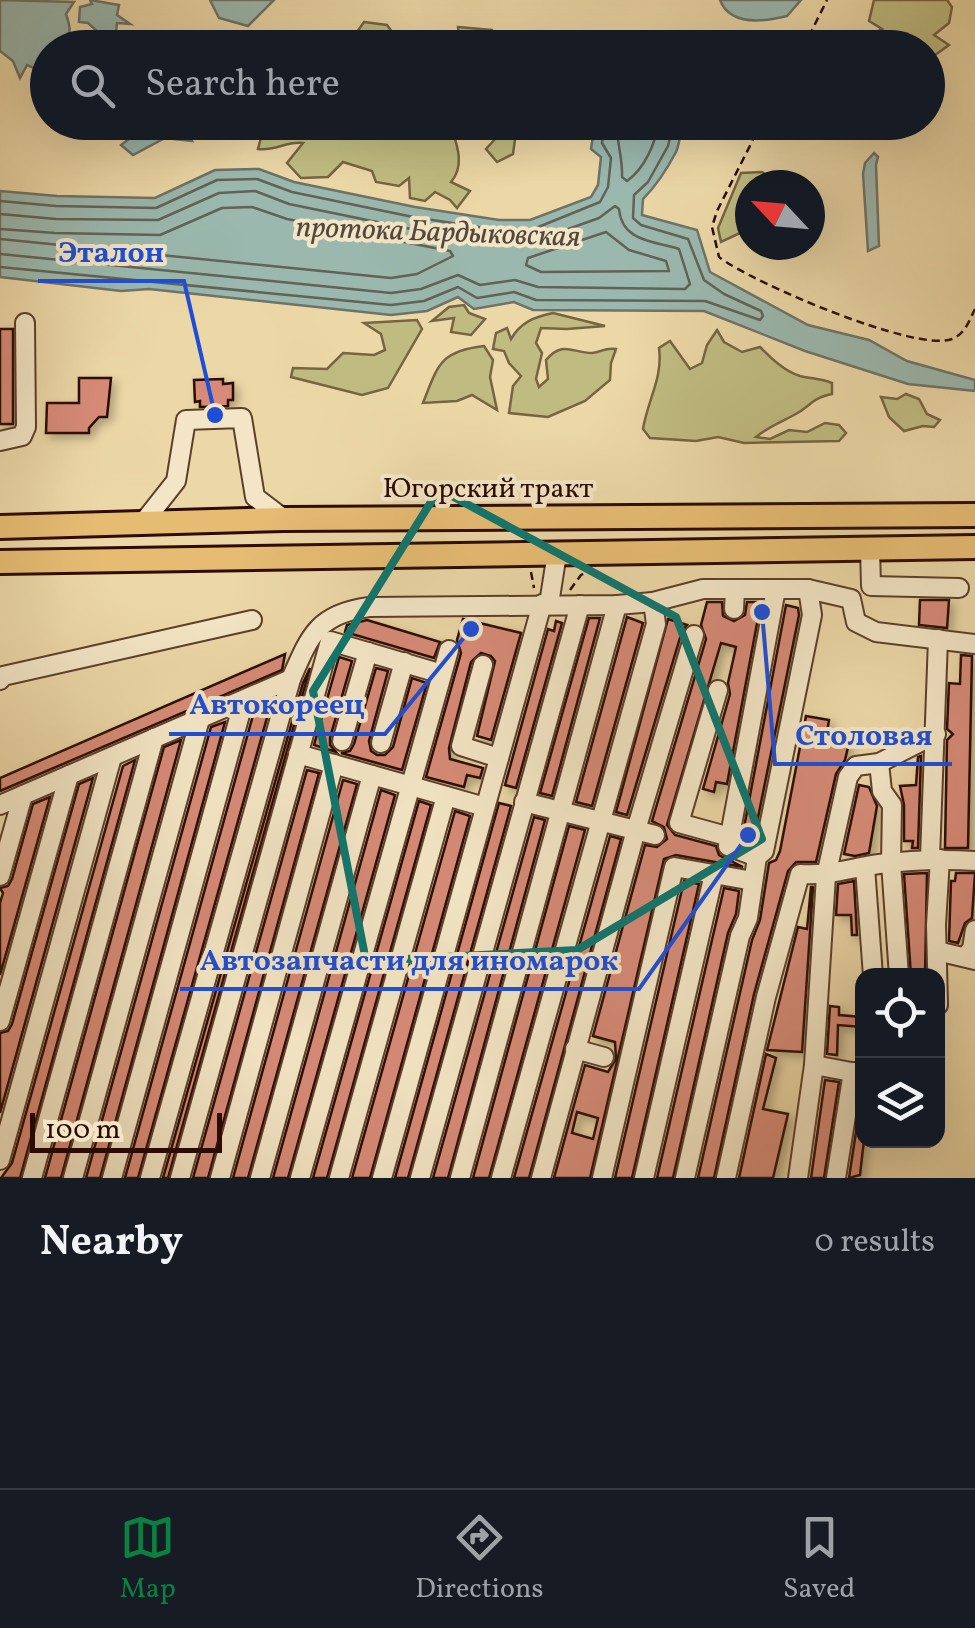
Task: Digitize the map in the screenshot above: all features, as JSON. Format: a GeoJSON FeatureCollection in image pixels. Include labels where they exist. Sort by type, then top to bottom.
{"type":"FeatureCollection","features":[{"type":"Feature","properties":{"kind":"main road","name":"Югорский тракт"},"geometry":{"type":"LineString","coordinates":[[0,527],[284,519],[975,515]]}},
{"type":"Feature","properties":{"kind":"main road"},"geometry":{"type":"LineString","coordinates":[[0,562],[975,547]]}},
{"type":"Feature","properties":{"kind":"lane"},"geometry":{"type":"LineString","coordinates":[[0,441],[22,436],[26,428],[25,323]]}},
{"type":"Feature","properties":{"kind":"lane"},"geometry":{"type":"LineString","coordinates":[[142,524],[176,481],[186,420],[242,418],[255,497],[284,519]]}},
{"type":"Feature","properties":{"kind":"lane"},"geometry":{"type":"LineString","coordinates":[[870,548],[871,586],[959,588]]}},
{"type":"Feature","properties":{"kind":"lane"},"geometry":{"type":"LineString","coordinates":[[382,1178],[558,553]]}},
{"type":"Feature","properties":{"kind":"lane"},"geometry":{"type":"LineString","coordinates":[[150,1178],[291,680],[306,645],[320,626],[340,611],[369,607],[617,605],[653,602],[703,589],[808,589],[851,599],[856,622],[876,632],[975,644]]}},
{"type":"Feature","properties":{"kind":"lane"},"geometry":{"type":"LineString","coordinates":[[757,857],[728,846],[776,589]]}},
{"type":"Feature","properties":{"kind":"lane"},"geometry":{"type":"LineString","coordinates":[[684,1178],[740,936],[748,918],[757,857],[764,851],[812,615],[808,589]]}},
{"type":"Feature","properties":{"kind":"lane"},"geometry":{"type":"LineString","coordinates":[[734,610],[735,590]]}},
{"type":"Feature","properties":{"kind":"lane"},"geometry":{"type":"LineString","coordinates":[[501,1178],[656,624],[653,602]]}},
{"type":"Feature","properties":{"kind":"lane"},"geometry":{"type":"LineString","coordinates":[[420,1178],[580,604]]}},
{"type":"Feature","properties":{"kind":"lane"},"geometry":{"type":"LineString","coordinates":[[460,1178],[617,605]]}},
{"type":"Feature","properties":{"kind":"lane"},"geometry":{"type":"LineString","coordinates":[[0,680],[3,676],[252,620]]}},
{"type":"Feature","properties":{"kind":"lane"},"geometry":{"type":"LineString","coordinates":[[540,1178],[694,635]]}},
{"type":"Feature","properties":{"kind":"lane"},"geometry":{"type":"LineString","coordinates":[[937,968],[938,639]]}},
{"type":"Feature","properties":{"kind":"lane"},"geometry":{"type":"LineString","coordinates":[[180,1178],[330,641],[442,674]]}},
{"type":"Feature","properties":{"kind":"lane"},"geometry":{"type":"LineString","coordinates":[[300,1178],[449,650]]}},
{"type":"Feature","properties":{"kind":"lane"},"geometry":{"type":"LineString","coordinates":[[342,741],[368,652]]}},
{"type":"Feature","properties":{"kind":"lane"},"geometry":{"type":"LineString","coordinates":[[380,744],[404,662]]}},
{"type":"Feature","properties":{"kind":"lane"},"geometry":{"type":"LineString","coordinates":[[484,665],[461,746],[499,758]]}},
{"type":"Feature","properties":{"kind":"lane"},"geometry":{"type":"LineString","coordinates":[[0,805],[291,680]]}},
{"type":"Feature","properties":{"kind":"lane"},"geometry":{"type":"LineString","coordinates":[[718,690],[680,822],[730,837]]}},
{"type":"Feature","properties":{"kind":"lane"},"geometry":{"type":"LineString","coordinates":[[112,1178],[244,700]]}},
{"type":"Feature","properties":{"kind":"lane"},"geometry":{"type":"LineString","coordinates":[[73,1178],[200,719]]}},
{"type":"Feature","properties":{"kind":"lane"},"geometry":{"type":"LineString","coordinates":[[798,1178],[814,1064],[826,876],[848,776],[856,766],[879,763],[936,734]]}},
{"type":"Feature","properties":{"kind":"lane"},"geometry":{"type":"LineString","coordinates":[[32,1178],[154,738]]}},
{"type":"Feature","properties":{"kind":"lane"},"geometry":{"type":"LineString","coordinates":[[298,754],[446,796],[561,811],[655,835]]}},
{"type":"Feature","properties":{"kind":"lane"},"geometry":{"type":"LineString","coordinates":[[0,1160],[112,757]]}},
{"type":"Feature","properties":{"kind":"lane"},"geometry":{"type":"LineString","coordinates":[[879,763],[882,791],[892,805],[891,863],[898,968]]}},
{"type":"Feature","properties":{"kind":"lane"},"geometry":{"type":"LineString","coordinates":[[220,1178],[334,764]]}},
{"type":"Feature","properties":{"kind":"lane"},"geometry":{"type":"LineString","coordinates":[[0,1021],[69,775]]}},
{"type":"Feature","properties":{"kind":"lane"},"geometry":{"type":"LineString","coordinates":[[260,1178],[372,775]]}},
{"type":"Feature","properties":{"kind":"lane"},"geometry":{"type":"LineString","coordinates":[[0,876],[22,795]]}},
{"type":"Feature","properties":{"kind":"lane"},"geometry":{"type":"LineString","coordinates":[[339,1178],[446,796]]}},
{"type":"Feature","properties":{"kind":"lane"},"geometry":{"type":"LineString","coordinates":[[726,1178],[766,997],[800,874],[826,876],[935,859],[975,861]]}},
{"type":"Feature","properties":{"kind":"lane"},"geometry":{"type":"LineString","coordinates":[[602,1178],[674,866],[753,881]]}},
{"type":"Feature","properties":{"kind":"lane"},"geometry":{"type":"LineString","coordinates":[[865,867],[872,968]]}},
{"type":"Feature","properties":{"kind":"lane"},"geometry":{"type":"LineString","coordinates":[[644,1178],[714,874]]}},
{"type":"Feature","properties":{"kind":"lane"},"geometry":{"type":"LineString","coordinates":[[937,951],[970,958],[975,930]]}},
{"type":"Feature","properties":{"kind":"lane"},"geometry":{"type":"LineString","coordinates":[[575,1049],[604,1057]]}},
{"type":"Feature","properties":{"kind":"lane"},"geometry":{"type":"LineString","coordinates":[[814,1064],[855,1073]]}},
{"type":"Feature","properties":{"kind":"lane"},"geometry":{"type":"LineString","coordinates":[[836,1178],[855,1088]]}},
{"type":"Feature","properties":{"kind":"path"},"geometry":{"type":"LineString","coordinates":[[811,30],[827,0]]}},
{"type":"Feature","properties":{"kind":"path"},"geometry":{"type":"LineString","coordinates":[[753,140],[716,211],[712,227],[719,257],[755,278],[872,329],[948,342],[962,334],[975,309]]}},
{"type":"Feature","properties":{"kind":"highlighted area"},"geometry":{"type":"Polygon","coordinates":[[[439,489],[676,617],[762,839],[577,950],[366,961],[313,691],[439,489]]]}},
{"type":"Feature","properties":{"kind":"shaded area"},"geometry":{"type":"Polygon","coordinates":[[[874,0],[947,0],[952,7],[949,23],[940,30],[880,30],[869,21],[874,0]]]}},
{"type":"Feature","properties":{"kind":"shaded area"},"geometry":{"type":"Polygon","coordinates":[[[364,22],[387,25],[391,30],[358,30],[364,22]]]}},
{"type":"Feature","properties":{"kind":"shaded area"},"geometry":{"type":"Polygon","coordinates":[[[260,140],[455,140],[459,161],[451,182],[470,191],[457,208],[435,192],[425,201],[410,198],[409,178],[399,186],[376,182],[372,171],[343,162],[328,177],[301,178],[287,163],[303,143],[258,149],[260,140]]]}},
{"type":"Feature","properties":{"kind":"shaded area"},"geometry":{"type":"Polygon","coordinates":[[[494,140],[515,140],[513,154],[497,162],[486,149],[494,140]]]}},
{"type":"Feature","properties":{"kind":"shaded area"},"geometry":{"type":"Polygon","coordinates":[[[735,187],[735,235],[721,242],[718,228],[735,187]]]}},
{"type":"Feature","properties":{"kind":"shaded area"},"geometry":{"type":"Polygon","coordinates":[[[464,305],[469,313],[485,319],[471,335],[451,332],[454,318],[432,321],[449,307],[464,305]]]}},
{"type":"Feature","properties":{"kind":"shaded area"},"geometry":{"type":"Polygon","coordinates":[[[553,313],[605,326],[541,328],[536,343],[542,353],[536,379],[539,387],[548,379],[546,360],[563,349],[592,353],[616,349],[610,380],[585,401],[548,417],[509,413],[513,386],[521,376],[504,351],[493,349],[496,333],[507,328],[511,339],[529,321],[553,313]]]}},
{"type":"Feature","properties":{"kind":"shaded area"},"geometry":{"type":"Polygon","coordinates":[[[417,320],[422,329],[388,388],[362,395],[291,377],[293,368],[327,369],[343,353],[374,355],[385,350],[381,334],[364,323],[417,320]]]}},
{"type":"Feature","properties":{"kind":"shaded area"},"geometry":{"type":"Polygon","coordinates":[[[717,330],[724,342],[742,352],[760,347],[794,374],[832,383],[832,394],[815,400],[756,437],[770,439],[789,430],[807,432],[825,423],[839,425],[846,433],[839,441],[744,443],[718,437],[696,441],[650,438],[643,429],[657,379],[659,348],[670,341],[690,369],[702,363],[717,330]]]}},
{"type":"Feature","properties":{"kind":"shaded area"},"geometry":{"type":"Polygon","coordinates":[[[484,346],[493,360],[490,377],[497,410],[472,395],[457,401],[423,403],[449,356],[484,346]]]}},
{"type":"Feature","properties":{"kind":"shaded area"},"geometry":{"type":"Polygon","coordinates":[[[906,394],[919,399],[927,414],[940,420],[934,427],[904,431],[889,417],[881,397],[897,399],[906,394]]]}},
{"type":"Feature","properties":{"kind":"water"},"geometry":{"type":"Polygon","coordinates":[[[0,0],[74,2],[66,14],[70,30],[30,30],[30,66],[27,65],[20,78],[13,61],[0,51],[0,0]]]}},
{"type":"Feature","properties":{"kind":"water"},"geometry":{"type":"Polygon","coordinates":[[[90,0],[119,5],[117,15],[130,24],[117,23],[116,30],[96,30],[79,22],[80,7],[92,4],[90,0]]]}},
{"type":"Feature","properties":{"kind":"water"},"geometry":{"type":"Polygon","coordinates":[[[210,0],[274,0],[248,26],[219,18],[210,0]]]}},
{"type":"Feature","properties":{"kind":"water"},"geometry":{"type":"Polygon","coordinates":[[[720,0],[801,0],[787,16],[748,20],[731,14],[720,0]]]}},
{"type":"Feature","properties":{"kind":"water"},"geometry":{"type":"Polygon","coordinates":[[[128,140],[161,140],[133,155],[121,145],[128,140]]]}},
{"type":"Feature","properties":{"kind":"water","name":"протока Бардыковская"},"geometry":{"type":"Polygon","coordinates":[[[592,140],[679,140],[669,165],[643,199],[642,215],[697,230],[710,272],[808,325],[869,340],[907,361],[975,380],[975,391],[908,384],[805,351],[704,311],[533,310],[514,302],[474,309],[458,297],[427,311],[391,315],[0,277],[0,191],[155,198],[215,170],[259,169],[294,182],[415,207],[499,220],[530,220],[591,197],[598,185],[601,157],[591,149],[592,140]]]}},
{"type":"Feature","properties":{"kind":"water"},"geometry":{"type":"Polygon","coordinates":[[[874,153],[878,157],[879,246],[868,251],[863,174],[865,163],[874,153]]]}},
{"type":"Feature","properties":{"kind":"building"},"geometry":{"type":"Polygon","coordinates":[[[0,329],[13,329],[13,424],[0,424],[0,329]]]}},
{"type":"Feature","properties":{"kind":"building"},"geometry":{"type":"Polygon","coordinates":[[[79,378],[111,378],[107,417],[99,417],[89,433],[46,433],[47,403],[79,403],[79,378]]]}},
{"type":"Feature","properties":{"kind":"building"},"geometry":{"type":"Polygon","coordinates":[[[223,379],[223,384],[233,383],[233,400],[228,400],[228,406],[200,407],[200,401],[195,402],[194,380],[223,379]]]}},
{"type":"Feature","properties":{"kind":"building"},"geometry":{"type":"Polygon","coordinates":[[[920,600],[949,600],[947,628],[919,625],[920,600]]]}},
{"type":"Feature","properties":{"kind":"building"},"geometry":{"type":"Polygon","coordinates":[[[707,602],[722,602],[723,616],[734,621],[745,615],[747,602],[761,602],[727,784],[716,782],[714,792],[703,789],[730,694],[728,683],[736,647],[721,643],[667,825],[675,835],[716,846],[719,855],[743,867],[676,855],[664,859],[590,1178],[554,1178],[585,1065],[608,1072],[616,1059],[615,1042],[593,1036],[645,845],[657,847],[667,839],[664,827],[652,821],[706,639],[701,625],[707,602]],[[577,1112],[572,1133],[593,1139],[598,1118],[577,1112]]]}},
{"type":"Feature","properties":{"kind":"building"},"geometry":{"type":"Polygon","coordinates":[[[786,605],[798,608],[799,615],[753,842],[742,838],[786,605]]]}},
{"type":"Feature","properties":{"kind":"building"},"geometry":{"type":"Polygon","coordinates":[[[627,617],[643,623],[592,806],[576,802],[627,617]]]}},
{"type":"Feature","properties":{"kind":"building"},"geometry":{"type":"Polygon","coordinates":[[[589,618],[600,618],[552,796],[540,793],[589,618]]]}},
{"type":"Feature","properties":{"kind":"building"},"geometry":{"type":"Polygon","coordinates":[[[463,619],[521,633],[491,740],[477,736],[495,661],[481,653],[471,662],[449,748],[450,759],[483,768],[480,778],[467,775],[464,787],[426,777],[461,653],[457,640],[463,619]]]}},
{"type":"Feature","properties":{"kind":"building"},"geometry":{"type":"Polygon","coordinates":[[[668,619],[687,625],[627,815],[616,812],[668,619]]]}},
{"type":"Feature","properties":{"kind":"building"},"geometry":{"type":"Polygon","coordinates":[[[367,620],[440,642],[434,658],[345,632],[347,625],[367,620]]]}},
{"type":"Feature","properties":{"kind":"building"},"geometry":{"type":"Polygon","coordinates":[[[556,621],[562,623],[516,788],[505,785],[548,629],[554,631],[556,621]]]}},
{"type":"Feature","properties":{"kind":"building"},"geometry":{"type":"Polygon","coordinates":[[[285,654],[282,670],[0,791],[0,778],[285,654]]]}},
{"type":"Feature","properties":{"kind":"building"},"geometry":{"type":"Polygon","coordinates":[[[961,655],[972,656],[968,848],[945,848],[947,740],[953,734],[947,729],[949,683],[960,684],[961,655]]]}},
{"type":"Feature","properties":{"kind":"building"},"geometry":{"type":"Polygon","coordinates":[[[339,657],[352,661],[330,738],[336,752],[314,745],[339,657]]]}},
{"type":"Feature","properties":{"kind":"building"},"geometry":{"type":"Polygon","coordinates":[[[310,668],[168,1178],[163,1178],[303,683],[310,668]]]}},
{"type":"Feature","properties":{"kind":"building"},"geometry":{"type":"Polygon","coordinates":[[[376,668],[388,671],[369,741],[371,751],[377,755],[385,755],[393,747],[412,678],[427,683],[402,770],[341,753],[350,751],[354,744],[376,668]]]}},
{"type":"Feature","properties":{"kind":"building"},"geometry":{"type":"Polygon","coordinates":[[[266,707],[264,713],[268,714],[138,1178],[125,1178],[255,708],[266,707]]]}},
{"type":"Feature","properties":{"kind":"building"},"geometry":{"type":"Polygon","coordinates":[[[806,716],[829,720],[826,738],[849,743],[836,774],[816,862],[796,862],[788,871],[754,994],[714,1178],[698,1178],[752,940],[760,920],[769,863],[776,860],[780,851],[806,716]]]}},
{"type":"Feature","properties":{"kind":"building"},"geometry":{"type":"Polygon","coordinates":[[[225,722],[100,1178],[86,1178],[211,727],[225,722]]]}},
{"type":"Feature","properties":{"kind":"building"},"geometry":{"type":"Polygon","coordinates":[[[181,740],[61,1178],[45,1178],[164,747],[181,740]]]}},
{"type":"Feature","properties":{"kind":"building"},"geometry":{"type":"Polygon","coordinates":[[[921,756],[918,848],[912,848],[913,841],[904,841],[900,786],[916,785],[921,756]]]}},
{"type":"Feature","properties":{"kind":"building"},"geometry":{"type":"Polygon","coordinates":[[[135,760],[20,1178],[1,1178],[12,1163],[123,766],[135,760]]]}},
{"type":"Feature","properties":{"kind":"building"},"geometry":{"type":"Polygon","coordinates":[[[307,770],[319,773],[208,1178],[193,1178],[307,770]]]}},
{"type":"Feature","properties":{"kind":"building"},"geometry":{"type":"Polygon","coordinates":[[[93,778],[0,1113],[0,1033],[8,1031],[12,1024],[79,784],[93,778]]]}},
{"type":"Feature","properties":{"kind":"building"},"geometry":{"type":"Polygon","coordinates":[[[343,780],[357,784],[248,1178],[233,1178],[343,780]]]}},
{"type":"Feature","properties":{"kind":"building"},"geometry":{"type":"Polygon","coordinates":[[[859,785],[869,787],[877,806],[869,853],[855,856],[844,854],[859,785]]]}},
{"type":"Feature","properties":{"kind":"building"},"geometry":{"type":"Polygon","coordinates":[[[381,790],[395,795],[288,1178],[273,1178],[381,790]]]}},
{"type":"Feature","properties":{"kind":"building"},"geometry":{"type":"Polygon","coordinates":[[[50,797],[0,975],[0,888],[8,886],[12,879],[33,804],[50,797]]]}},
{"type":"Feature","properties":{"kind":"building"},"geometry":{"type":"Polygon","coordinates":[[[419,801],[431,805],[327,1178],[313,1178],[419,801]]]}},
{"type":"Feature","properties":{"kind":"building"},"geometry":{"type":"Polygon","coordinates":[[[499,803],[511,806],[408,1178],[395,1178],[499,803]]]}},
{"type":"Feature","properties":{"kind":"building"},"geometry":{"type":"Polygon","coordinates":[[[455,811],[470,816],[370,1178],[352,1178],[455,811]]]}},
{"type":"Feature","properties":{"kind":"building"},"geometry":{"type":"Polygon","coordinates":[[[534,817],[545,820],[448,1178],[433,1178],[534,817]]]}},
{"type":"Feature","properties":{"kind":"building"},"geometry":{"type":"Polygon","coordinates":[[[569,826],[585,830],[489,1178],[473,1178],[569,826]]]}},
{"type":"Feature","properties":{"kind":"building"},"geometry":{"type":"Polygon","coordinates":[[[610,836],[621,839],[529,1178],[514,1178],[610,836]]]}},
{"type":"Feature","properties":{"kind":"building"},"geometry":{"type":"Polygon","coordinates":[[[927,873],[925,968],[910,968],[904,874],[927,873]]]}},
{"type":"Feature","properties":{"kind":"building"},"geometry":{"type":"Polygon","coordinates":[[[956,873],[975,873],[972,918],[965,923],[958,943],[949,941],[951,881],[955,881],[956,873]]]}},
{"type":"Feature","properties":{"kind":"building"},"geometry":{"type":"Polygon","coordinates":[[[684,881],[699,884],[632,1178],[615,1178],[684,881]]]}},
{"type":"Feature","properties":{"kind":"building"},"geometry":{"type":"Polygon","coordinates":[[[854,881],[857,935],[852,935],[851,915],[836,915],[838,884],[854,881]]]}},
{"type":"Feature","properties":{"kind":"building"},"geometry":{"type":"Polygon","coordinates":[[[811,887],[802,1052],[767,1050],[798,927],[807,929],[811,887]]]}},
{"type":"Feature","properties":{"kind":"building"},"geometry":{"type":"Polygon","coordinates":[[[724,888],[739,891],[736,914],[728,933],[673,1178],[657,1178],[724,888]]]}},
{"type":"Feature","properties":{"kind":"building"},"geometry":{"type":"Polygon","coordinates":[[[830,1006],[839,1007],[839,1015],[855,1016],[855,1026],[838,1025],[837,1055],[827,1054],[830,1006]]]}},
{"type":"Feature","properties":{"kind":"building"},"geometry":{"type":"Polygon","coordinates":[[[766,1054],[776,1058],[763,1109],[788,1114],[773,1178],[739,1178],[766,1054]]]}},
{"type":"Feature","properties":{"kind":"building"},"geometry":{"type":"Polygon","coordinates":[[[825,1080],[839,1082],[824,1178],[811,1178],[825,1080]]]}},
{"type":"Feature","properties":{"kind":"building"},"geometry":{"type":"Polygon","coordinates":[[[855,1138],[855,1148],[863,1148],[860,1175],[849,1178],[855,1138]]]}},
{"type":"Feature","properties":{"kind":"place","name":"Эталон"},"geometry":{"type":"Point","coordinates":[215,415]}},
{"type":"Feature","properties":{"kind":"place","name":"Столовая"},"geometry":{"type":"Point","coordinates":[762,612]}},
{"type":"Feature","properties":{"kind":"place","name":"Автокореец"},"geometry":{"type":"Point","coordinates":[471,629]}},
{"type":"Feature","properties":{"kind":"place","name":"Автозапчасти для иномарок"},"geometry":{"type":"Point","coordinates":[748,835]}}]}
